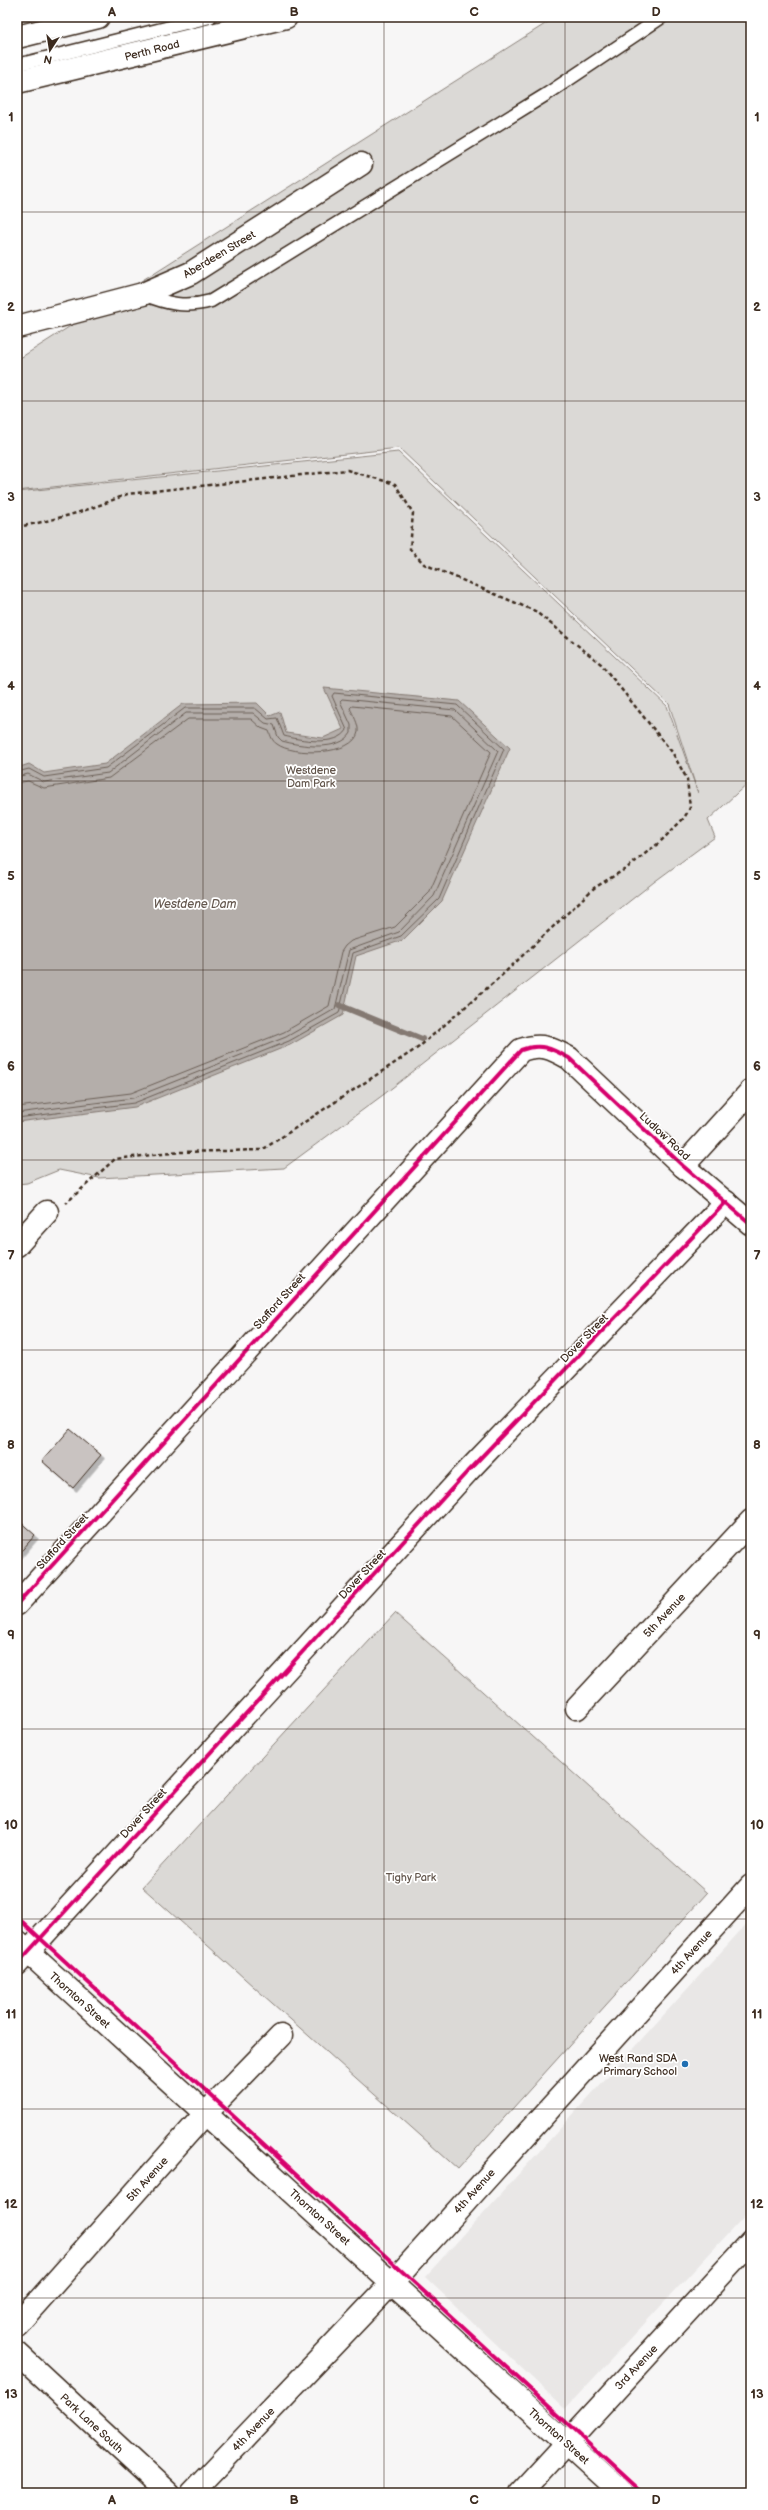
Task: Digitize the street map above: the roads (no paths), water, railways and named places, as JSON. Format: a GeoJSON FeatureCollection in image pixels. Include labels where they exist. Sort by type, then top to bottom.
{"type":"FeatureCollection","features":[{"type":"Feature","properties":{"kind":"street"},"geometry":{"type":"LineString","coordinates":[[17,37],[98,17]]}},
{"type":"Feature","properties":{"kind":"street","name":"Perth Road"},"geometry":{"type":"LineString","coordinates":[[17,82],[286,17]]}},
{"type":"Feature","properties":{"kind":"street","name":"Aberdeen Street"},"geometry":{"type":"LineString","coordinates":[[17,327],[143,294],[213,260],[361,164]]}},
{"type":"Feature","properties":{"kind":"street","name":"Stafford Street"},"geometry":{"type":"LineString","coordinates":[[17,1604],[521,1050],[534,1045],[549,1046],[569,1058]]}},
{"type":"Feature","properties":{"kind":"street","name":"Ludlow Road"},"geometry":{"type":"LineString","coordinates":[[569,1058],[683,1166],[751,1224]]}},
{"type":"Feature","properties":{"kind":"street"},"geometry":{"type":"LineString","coordinates":[[683,1166],[751,1091]]}},
{"type":"Feature","properties":{"kind":"street","name":"Dover Street"},"geometry":{"type":"LineString","coordinates":[[21,1953],[467,1472],[726,1202]]}},
{"type":"Feature","properties":{"kind":"street"},"geometry":{"type":"LineString","coordinates":[[17,1245],[47,1212]]}},
{"type":"Feature","properties":{"kind":"street","name":"5th Avenue"},"geometry":{"type":"LineString","coordinates":[[577,1708],[751,1521]]}},
{"type":"Feature","properties":{"kind":"street","name":"4th Avenue"},"geometry":{"type":"LineString","coordinates":[[192,2493],[392,2283],[751,1886]]}},
{"type":"Feature","properties":{"kind":"street","name":"Thornton Street"},"geometry":{"type":"LineString","coordinates":[[21,1953],[205,2114],[622,2493]]}},
{"type":"Feature","properties":{"kind":"street","name":"5th Avenue"},"geometry":{"type":"LineString","coordinates":[[17,2325],[205,2114],[280,2036]]}},
{"type":"Feature","properties":{"kind":"street","name":"3rd Avenue"},"geometry":{"type":"LineString","coordinates":[[521,2493],[751,2242]]}},
{"type":"Feature","properties":{"kind":"street","name":"Park Lane South"},"geometry":{"type":"LineString","coordinates":[[17,2353],[168,2493]]}},
{"type":"Feature","properties":{"kind":"lane"},"geometry":{"type":"LineString","coordinates":[[17,66],[210,17]]}},
{"type":"Feature","properties":{"kind":"lane"},"geometry":{"type":"LineString","coordinates":[[143,294],[160,301],[183,306],[211,301],[547,94],[662,17]]}},
{"type":"Feature","properties":{"kind":"water","name":"Westdene Dam"},"geometry":{"type":"Polygon","coordinates":[[[324,688],[459,701],[510,748],[442,901],[403,940],[356,956],[343,1015],[290,1045],[135,1107],[17,1122],[17,768],[29,764],[44,773],[105,764],[183,704],[257,703],[270,716],[280,712],[286,733],[323,738],[343,729],[324,688]]]}},
{"type":"Feature","properties":{"kind":"waterway"},"geometry":{"type":"LineString","coordinates":[[339,1005],[422,1039]]}},
{"type":"Feature","properties":{"kind":"place","name":"West Rand SDA Primary School"},"geometry":{"type":"Point","coordinates":[685,2064]}},
{"type":"Feature","properties":{"kind":"park label","name":"Westdene Dam Park"},"geometry":{"type":"Point","coordinates":[311,776]}},
{"type":"Feature","properties":{"kind":"park label","name":"Tighy Park"},"geometry":{"type":"Point","coordinates":[411,1877]}}]}
